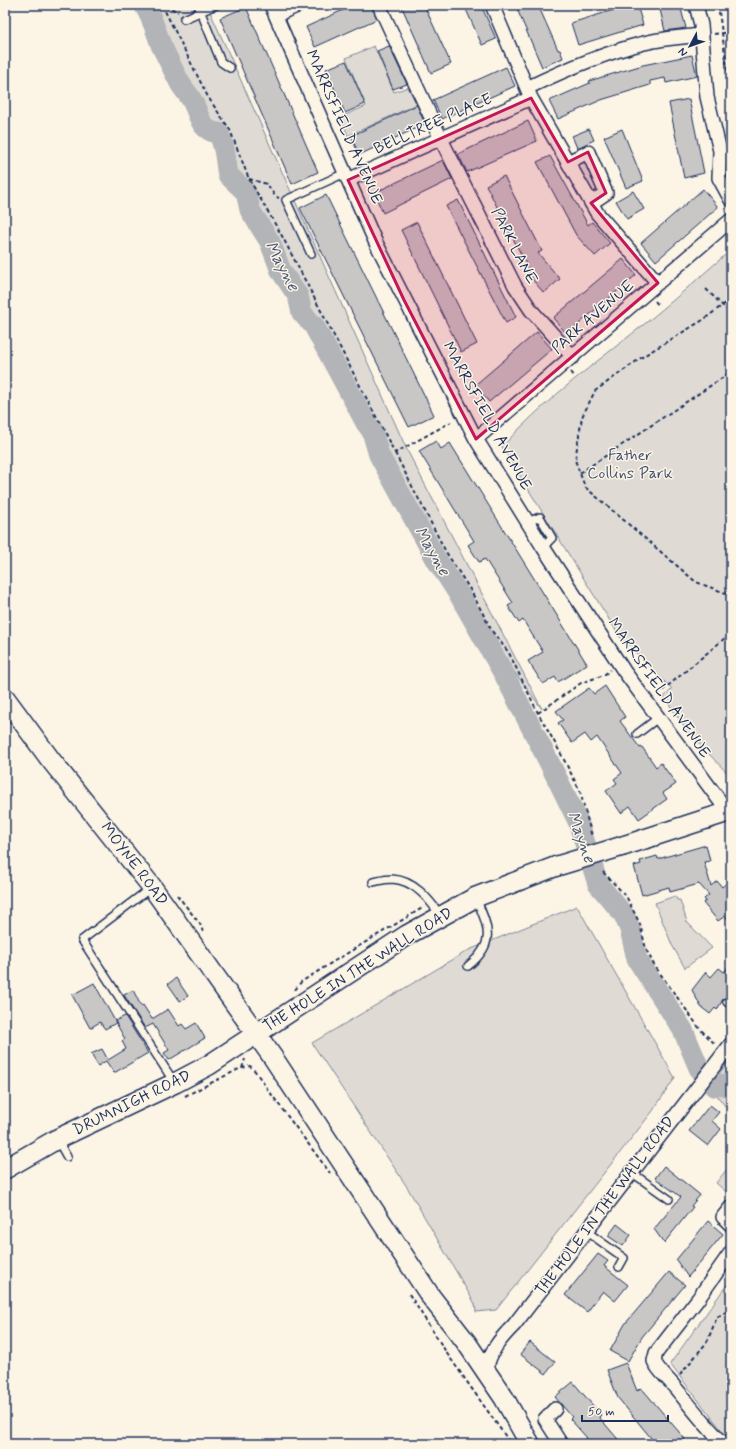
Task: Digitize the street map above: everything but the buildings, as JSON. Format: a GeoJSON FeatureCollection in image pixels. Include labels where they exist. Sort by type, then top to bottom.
{"type":"FeatureCollection","features":[{"type":"Feature","properties":{"kind":"main road","name":"MOYNE ROAD"},"geometry":{"type":"LineString","coordinates":[[5,698],[50,759],[152,887],[257,1035],[431,1297]]}},
{"type":"Feature","properties":{"kind":"main road","name":"THE HOLE IN THE WALL ROAD"},"geometry":{"type":"LineString","coordinates":[[257,1035],[408,935],[476,897],[557,866],[730,813]]}},
{"type":"Feature","properties":{"kind":"main road","name":"DRUMNIGH ROAD"},"geometry":{"type":"LineString","coordinates":[[5,1169],[57,1139],[175,1083],[229,1053],[257,1035]]}},
{"type":"Feature","properties":{"kind":"main road"},"geometry":{"type":"LineString","coordinates":[[431,1297],[504,1398],[523,1443]]}},
{"type":"Feature","properties":{"kind":"main road"},"geometry":{"type":"LineString","coordinates":[[431,1297],[456,1349],[494,1405],[523,1443]]}},
{"type":"Feature","properties":{"kind":"street"},"geometry":{"type":"LineString","coordinates":[[274,10],[299,5]]}},
{"type":"Feature","properties":{"kind":"street","name":"PARK LANE"},"geometry":{"type":"LineString","coordinates":[[379,5],[441,139],[515,286],[531,310],[573,357]]}},
{"type":"Feature","properties":{"kind":"street"},"geometry":{"type":"LineString","coordinates":[[492,5],[529,93],[591,203],[597,213],[658,283]]}},
{"type":"Feature","properties":{"kind":"street"},"geometry":{"type":"LineString","coordinates":[[696,5],[702,35],[707,97],[720,151],[719,178],[731,200]]}},
{"type":"Feature","properties":{"kind":"street","name":"MARRSFIELD AVENUE"},"geometry":{"type":"LineString","coordinates":[[274,10],[347,177],[398,287],[476,439],[543,547],[647,704],[730,813]]}},
{"type":"Feature","properties":{"kind":"street","name":"BELLTREE PLACE"},"geometry":{"type":"LineString","coordinates":[[347,177],[441,139],[529,93],[551,76],[644,43],[668,38],[702,35]]}},
{"type":"Feature","properties":{"kind":"street"},"geometry":{"type":"LineString","coordinates":[[568,162],[588,152],[606,193],[591,203]]}},
{"type":"Feature","properties":{"kind":"street","name":"PARK AVENUE"},"geometry":{"type":"LineString","coordinates":[[476,439],[731,220]]}},
{"type":"Feature","properties":{"kind":"street","name":"THE HOLE IN THE WALL ROAD"},"geometry":{"type":"LineString","coordinates":[[486,1372],[490,1355],[504,1335],[514,1325],[726,1051]]}},
{"type":"Feature","properties":{"kind":"street"},"geometry":{"type":"LineString","coordinates":[[731,1207],[723,1217],[731,1225]]}},
{"type":"Feature","properties":{"kind":"street"},"geometry":{"type":"LineString","coordinates":[[724,1444],[705,1425],[672,1383],[657,1369],[654,1361],[656,1353],[698,1299],[731,1252]]}},
{"type":"Feature","properties":{"kind":"street"},"geometry":{"type":"LineString","coordinates":[[555,1409],[545,1419],[561,1444]]}},
{"type":"Feature","properties":{"kind":"lane"},"geometry":{"type":"LineString","coordinates":[[184,19],[199,8],[216,5]]}},
{"type":"Feature","properties":{"kind":"lane"},"geometry":{"type":"LineString","coordinates":[[199,8],[221,62],[230,68]]}},
{"type":"Feature","properties":{"kind":"lane"},"geometry":{"type":"LineString","coordinates":[[312,254],[286,200],[347,177]]}},
{"type":"Feature","properties":{"kind":"lane"},"geometry":{"type":"LineString","coordinates":[[637,734],[658,718]]}},
{"type":"Feature","properties":{"kind":"lane"},"geometry":{"type":"LineString","coordinates":[[373,882],[391,879],[411,884],[429,899],[441,916]]}},
{"type":"Feature","properties":{"kind":"lane"},"geometry":{"type":"LineString","coordinates":[[152,887],[82,940],[175,1083]]}},
{"type":"Feature","properties":{"kind":"lane"},"geometry":{"type":"LineString","coordinates":[[468,966],[479,958],[488,941],[488,926],[476,897]]}},
{"type":"Feature","properties":{"kind":"lane"},"geometry":{"type":"LineString","coordinates":[[57,1139],[67,1157]]}},
{"type":"Feature","properties":{"kind":"lane"},"geometry":{"type":"LineString","coordinates":[[631,1172],[669,1199]]}},
{"type":"Feature","properties":{"kind":"lane"},"geometry":{"type":"LineString","coordinates":[[586,1231],[624,1258],[619,1267]]}},
{"type":"Feature","properties":{"kind":"path"},"geometry":{"type":"LineString","coordinates":[[164,5],[179,13],[184,19]]}},
{"type":"Feature","properties":{"kind":"path"},"geometry":{"type":"LineString","coordinates":[[164,5],[208,98],[230,130],[249,179],[285,243],[446,552],[471,591],[492,631],[509,652],[538,713],[580,791],[592,837]]}},
{"type":"Feature","properties":{"kind":"path"},"geometry":{"type":"LineString","coordinates":[[718,5],[731,95]]}},
{"type":"Feature","properties":{"kind":"path"},"geometry":{"type":"LineString","coordinates":[[702,35],[731,32]]}},
{"type":"Feature","properties":{"kind":"path"},"geometry":{"type":"LineString","coordinates":[[249,179],[267,184],[275,196],[286,200]]}},
{"type":"Feature","properties":{"kind":"path"},"geometry":{"type":"LineString","coordinates":[[706,289],[731,314]]}},
{"type":"Feature","properties":{"kind":"path"},"geometry":{"type":"LineString","coordinates":[[731,299],[703,320],[645,355],[595,391],[582,417],[575,460],[585,487],[696,582],[731,595]]}},
{"type":"Feature","properties":{"kind":"path"},"geometry":{"type":"LineString","coordinates":[[580,474],[731,372]]}},
{"type":"Feature","properties":{"kind":"path"},"geometry":{"type":"LineString","coordinates":[[395,453],[450,422]]}},
{"type":"Feature","properties":{"kind":"path"},"geometry":{"type":"LineString","coordinates":[[647,704],[731,633]]}},
{"type":"Feature","properties":{"kind":"path"},"geometry":{"type":"LineString","coordinates":[[538,713],[580,683],[604,675],[620,664]]}},
{"type":"Feature","properties":{"kind":"path"},"geometry":{"type":"LineString","coordinates":[[603,872],[626,896],[640,924],[646,949],[654,965],[700,1029],[726,1051]]}},
{"type":"Feature","properties":{"kind":"path"},"geometry":{"type":"LineString","coordinates":[[242,1068],[244,1062]]}},
{"type":"Feature","properties":{"kind":"path"},"geometry":{"type":"LineString","coordinates":[[234,1072],[250,1066],[255,1071],[332,1176]]}},
{"type":"Feature","properties":{"kind":"path"},"geometry":{"type":"LineString","coordinates":[[255,1071],[261,1067]]}},
{"type":"Feature","properties":{"kind":"path"},"geometry":{"type":"LineString","coordinates":[[407,1291],[448,1355],[523,1443]]}},
{"type":"Feature","properties":{"kind":"path"},"geometry":{"type":"LineString","coordinates":[[672,1383],[687,1368],[707,1342],[717,1317],[731,1309]]}},
{"type":"Feature","properties":{"kind":"highlighted area"},"geometry":{"type":"Polygon","coordinates":[[[531,98],[568,162],[588,152],[606,193],[591,203],[658,283],[476,439],[404,300],[348,180],[531,98]]]}},
{"type":"Feature","properties":{"kind":"green space"},"geometry":{"type":"Polygon","coordinates":[[[148,5],[207,5],[407,450],[542,709],[507,662],[391,474],[148,5]]]}},
{"type":"Feature","properties":{"kind":"green space"},"geometry":{"type":"Polygon","coordinates":[[[374,46],[394,92],[408,87],[417,104],[348,136],[341,117],[366,106],[346,58],[374,46]]]}},
{"type":"Feature","properties":{"kind":"green space"},"geometry":{"type":"Polygon","coordinates":[[[585,160],[598,191],[594,194],[578,167],[579,164],[585,160]]]}},
{"type":"Feature","properties":{"kind":"green space","name":"Father Collins Park"},"geometry":{"type":"Polygon","coordinates":[[[731,250],[731,777],[689,733],[664,697],[672,689],[620,637],[502,447],[555,395],[662,310],[731,250]]]}},
{"type":"Feature","properties":{"kind":"green space"},"geometry":{"type":"Polygon","coordinates":[[[675,896],[677,900],[680,900],[687,922],[712,948],[685,968],[672,945],[655,903],[675,896]]]}},
{"type":"Feature","properties":{"kind":"green space"},"geometry":{"type":"Polygon","coordinates":[[[577,906],[675,1078],[652,1112],[496,1310],[476,1312],[475,1304],[407,1187],[312,1043],[469,950],[577,906]]]}},
{"type":"Feature","properties":{"kind":"green space"},"geometry":{"type":"Polygon","coordinates":[[[731,1058],[731,1114],[710,1086],[731,1058]]]}},
{"type":"Feature","properties":{"kind":"green space"},"geometry":{"type":"Polygon","coordinates":[[[731,1164],[731,1196],[716,1183],[731,1164]]]}},
{"type":"Feature","properties":{"kind":"green space"},"geometry":{"type":"Polygon","coordinates":[[[731,1279],[731,1437],[724,1433],[670,1364],[731,1279]]]}},
{"type":"Feature","properties":{"kind":"waterway","name":"Mayne"},"geometry":{"type":"LineString","coordinates":[[144,5],[152,19],[161,45],[180,84],[194,104],[200,120],[203,125],[211,131],[218,133],[221,138],[228,175],[246,192],[250,210],[270,242],[281,271],[298,296],[302,313],[314,326],[366,423],[372,431],[379,455],[436,559],[460,596],[504,674],[578,821],[598,884],[624,915],[630,929],[637,959],[683,1030],[699,1068],[714,1086],[721,1084],[731,1088]]}}]}
